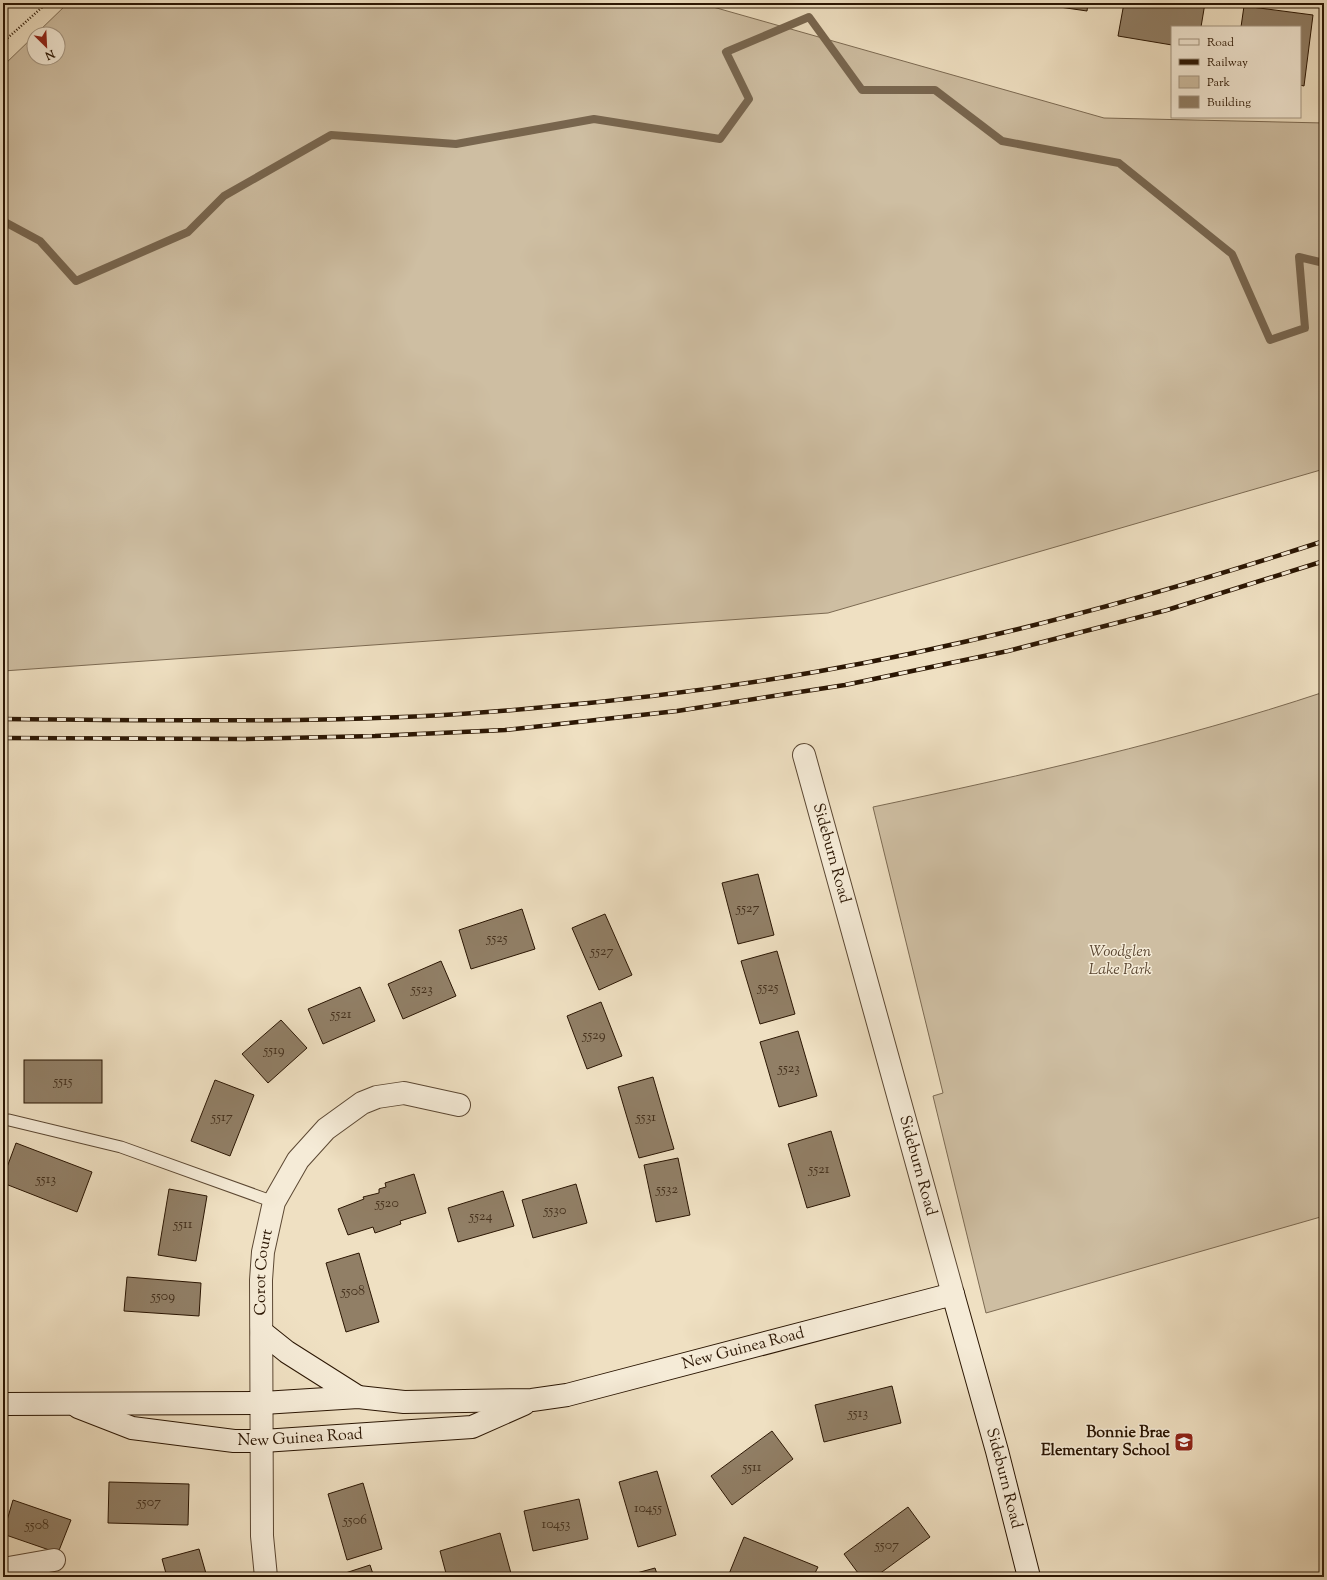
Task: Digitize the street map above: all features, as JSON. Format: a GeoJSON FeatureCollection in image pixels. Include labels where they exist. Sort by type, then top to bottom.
{"type":"FeatureCollection","features":[{"type":"Feature","properties":{"kind":"street","name":"Sideburn Road"},"geometry":{"type":"LineString","coordinates":[[804,755],[997,1451],[1029,1577]]}},
{"type":"Feature","properties":{"kind":"street","name":"Corot Court"},"geometry":{"type":"LineString","coordinates":[[266,1577],[262,1536],[263,1403],[261,1280],[263,1252],[274,1202],[298,1160],[326,1129],[362,1103],[377,1097],[404,1094],[459,1105]]}},
{"type":"Feature","properties":{"kind":"street","name":"New Guinea Road"},"geometry":{"type":"LineString","coordinates":[[3,1404],[263,1403],[358,1397],[404,1402],[532,1400],[567,1395],[953,1294]]}},
{"type":"Feature","properties":{"kind":"street"},"geometry":{"type":"LineString","coordinates":[[262,1332],[288,1352],[358,1397]]}},
{"type":"Feature","properties":{"kind":"street","name":"New Guinea Road"},"geometry":{"type":"LineString","coordinates":[[68,1403],[132,1428],[234,1441],[263,1441],[472,1427],[532,1400]]}},
{"type":"Feature","properties":{"kind":"street"},"geometry":{"type":"LineString","coordinates":[[3,1569],[54,1560]]}},
{"type":"Feature","properties":{"kind":"lane"},"geometry":{"type":"LineString","coordinates":[[9,1120],[121,1147],[274,1202]]}},
{"type":"Feature","properties":{"kind":"path"},"geometry":{"type":"LineString","coordinates":[[3,42],[47,3]]}},
{"type":"Feature","properties":{"kind":"green space"},"geometry":{"type":"Polygon","coordinates":[[[68,3],[699,3],[1104,118],[1324,123],[1324,469],[828,613],[3,671],[3,66],[26,44],[26,66],[66,66],[66,26],[44,26],[68,3]]]}},
{"type":"Feature","properties":{"kind":"green space","name":"Woodglen Lake Park"},"geometry":{"type":"Polygon","coordinates":[[[1324,692],[1324,1216],[986,1313],[933,1096],[943,1093],[873,807],[1100,756],[1269,710],[1324,692]]]}},
{"type":"Feature","properties":{"kind":"building"},"geometry":{"type":"Polygon","coordinates":[[[1032,3],[1088,3],[1087,11],[1032,3]]]}},
{"type":"Feature","properties":{"kind":"building"},"geometry":{"type":"Polygon","coordinates":[[[1124,3],[1205,3],[1201,26],[1171,26],[1171,45],[1118,36],[1124,3]]]}},
{"type":"Feature","properties":{"kind":"building"},"geometry":{"type":"Polygon","coordinates":[[[1244,6],[1313,15],[1304,86],[1301,85],[1301,26],[1241,26],[1244,6]]]}},
{"type":"Feature","properties":{"kind":"building"},"geometry":{"type":"Polygon","coordinates":[[[758,874],[774,935],[738,944],[722,883],[758,874]]]}},
{"type":"Feature","properties":{"kind":"building"},"geometry":{"type":"Polygon","coordinates":[[[522,909],[535,949],[471,969],[459,930],[522,909]]]}},
{"type":"Feature","properties":{"kind":"building"},"geometry":{"type":"Polygon","coordinates":[[[605,914],[632,975],[599,990],[572,928],[605,914]]]}},
{"type":"Feature","properties":{"kind":"building"},"geometry":{"type":"Polygon","coordinates":[[[777,951],[795,1014],[760,1024],[741,961],[777,951]]]}},
{"type":"Feature","properties":{"kind":"building"},"geometry":{"type":"Polygon","coordinates":[[[441,961],[456,996],[403,1019],[388,984],[441,961]]]}},
{"type":"Feature","properties":{"kind":"building"},"geometry":{"type":"Polygon","coordinates":[[[360,987],[375,1021],[323,1044],[308,1009],[360,987]]]}},
{"type":"Feature","properties":{"kind":"building"},"geometry":{"type":"Polygon","coordinates":[[[601,1002],[622,1056],[587,1069],[567,1016],[601,1002]]]}},
{"type":"Feature","properties":{"kind":"building"},"geometry":{"type":"Polygon","coordinates":[[[281,1020],[307,1048],[268,1083],[242,1054],[281,1020]]]}},
{"type":"Feature","properties":{"kind":"building"},"geometry":{"type":"Polygon","coordinates":[[[798,1031],[817,1096],[779,1107],[760,1042],[798,1031]]]}},
{"type":"Feature","properties":{"kind":"building"},"geometry":{"type":"Polygon","coordinates":[[[24,1060],[102,1060],[102,1103],[24,1103],[24,1060]]]}},
{"type":"Feature","properties":{"kind":"building"},"geometry":{"type":"Polygon","coordinates":[[[653,1077],[674,1149],[639,1158],[618,1087],[653,1077]]]}},
{"type":"Feature","properties":{"kind":"building"},"geometry":{"type":"Polygon","coordinates":[[[215,1080],[254,1095],[230,1156],[191,1141],[215,1080]]]}},
{"type":"Feature","properties":{"kind":"building"},"geometry":{"type":"Polygon","coordinates":[[[831,1131],[850,1196],[807,1208],[788,1144],[831,1131]]]}},
{"type":"Feature","properties":{"kind":"building"},"geometry":{"type":"Polygon","coordinates":[[[16,1143],[92,1172],[77,1212],[3,1183],[3,1178],[16,1143]]]}},
{"type":"Feature","properties":{"kind":"building"},"geometry":{"type":"Polygon","coordinates":[[[678,1158],[690,1215],[656,1222],[644,1165],[678,1158]]]}},
{"type":"Feature","properties":{"kind":"building"},"geometry":{"type":"Polygon","coordinates":[[[414,1174],[426,1213],[400,1221],[401,1224],[375,1233],[373,1227],[348,1235],[338,1209],[364,1199],[363,1197],[379,1193],[379,1189],[386,1187],[385,1183],[414,1174]]]}},
{"type":"Feature","properties":{"kind":"building"},"geometry":{"type":"Polygon","coordinates":[[[576,1184],[587,1223],[533,1238],[522,1200],[576,1184]]]}},
{"type":"Feature","properties":{"kind":"building"},"geometry":{"type":"Polygon","coordinates":[[[169,1189],[207,1196],[196,1261],[158,1255],[169,1189]]]}},
{"type":"Feature","properties":{"kind":"building"},"geometry":{"type":"Polygon","coordinates":[[[503,1191],[514,1226],[458,1242],[448,1208],[503,1191]]]}},
{"type":"Feature","properties":{"kind":"building"},"geometry":{"type":"Polygon","coordinates":[[[359,1253],[379,1322],[346,1332],[326,1263],[359,1253]]]}},
{"type":"Feature","properties":{"kind":"building"},"geometry":{"type":"Polygon","coordinates":[[[127,1277],[201,1283],[199,1316],[124,1311],[127,1277]]]}},
{"type":"Feature","properties":{"kind":"building"},"geometry":{"type":"Polygon","coordinates":[[[892,1386],[901,1423],[824,1442],[815,1405],[892,1386]]]}},
{"type":"Feature","properties":{"kind":"building"},"geometry":{"type":"Polygon","coordinates":[[[772,1431],[793,1459],[732,1505],[711,1476],[772,1431]]]}},
{"type":"Feature","properties":{"kind":"building"},"geometry":{"type":"Polygon","coordinates":[[[657,1471],[676,1535],[638,1547],[619,1482],[657,1471]]]}},
{"type":"Feature","properties":{"kind":"building"},"geometry":{"type":"Polygon","coordinates":[[[109,1482],[189,1484],[188,1525],[108,1523],[109,1482]]]}},
{"type":"Feature","properties":{"kind":"building"},"geometry":{"type":"Polygon","coordinates":[[[363,1483],[382,1549],[347,1560],[328,1494],[363,1483]]]}},
{"type":"Feature","properties":{"kind":"building"},"geometry":{"type":"Polygon","coordinates":[[[579,1499],[588,1539],[533,1551],[524,1511],[579,1499]]]}},
{"type":"Feature","properties":{"kind":"building"},"geometry":{"type":"Polygon","coordinates":[[[13,1500],[71,1520],[58,1553],[3,1534],[13,1500]]]}},
{"type":"Feature","properties":{"kind":"building"},"geometry":{"type":"Polygon","coordinates":[[[908,1507],[930,1537],[875,1577],[861,1577],[844,1554],[908,1507]]]}},
{"type":"Feature","properties":{"kind":"building"},"geometry":{"type":"Polygon","coordinates":[[[500,1533],[512,1577],[447,1577],[440,1551],[500,1533]]]}},
{"type":"Feature","properties":{"kind":"building"},"geometry":{"type":"Polygon","coordinates":[[[744,1537],[818,1567],[813,1577],[736,1577],[729,1574],[744,1537]]]}},
{"type":"Feature","properties":{"kind":"building"},"geometry":{"type":"Polygon","coordinates":[[[199,1549],[207,1577],[167,1577],[162,1559],[199,1549]]]}},
{"type":"Feature","properties":{"kind":"building"},"geometry":{"type":"Polygon","coordinates":[[[370,1565],[374,1577],[333,1577],[370,1565]]]}},
{"type":"Feature","properties":{"kind":"building"},"geometry":{"type":"Polygon","coordinates":[[[655,1568],[658,1577],[622,1577],[655,1568]]]}},
{"type":"Feature","properties":{"kind":"waterway"},"geometry":{"type":"LineString","coordinates":[[3,221],[40,241],[76,281],[188,232],[224,196],[331,135],[456,144],[594,119],[720,139],[749,99],[726,52],[809,17],[862,90],[935,90],[1002,141],[1119,163],[1232,254],[1270,340],[1305,328],[1299,257],[1324,263]]}},
{"type":"Feature","properties":{"kind":"railway"},"geometry":{"type":"LineString","coordinates":[[3,719],[269,720],[402,717],[570,705],[711,688],[780,678],[880,660],[1008,632],[1072,616],[1199,580],[1324,541]]}},
{"type":"Feature","properties":{"kind":"railway"},"geometry":{"type":"LineString","coordinates":[[3,738],[244,739],[375,736],[505,730],[677,711],[845,685],[1008,651],[1167,610],[1324,561]]}},
{"type":"Feature","properties":{"kind":"place","name":"Bonnie Brae Elementary School"},"geometry":{"type":"Point","coordinates":[1184,1442]}}]}
